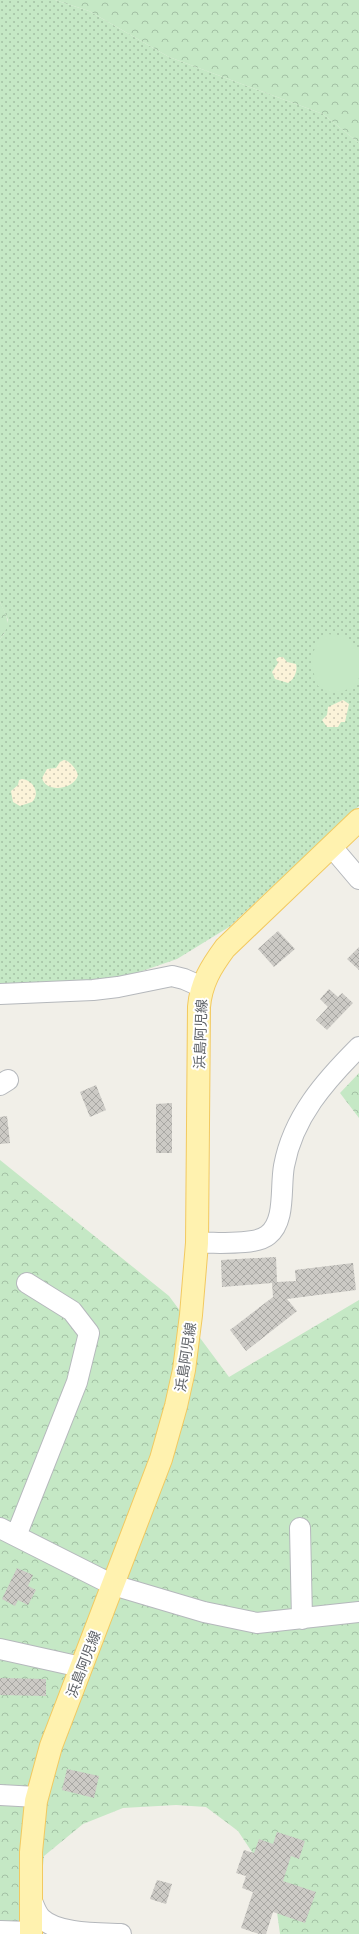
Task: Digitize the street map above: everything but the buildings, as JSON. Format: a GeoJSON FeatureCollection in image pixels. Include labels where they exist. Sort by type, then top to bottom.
{"type":"FeatureCollection","features":[{"type":"Feature","properties":{"kind":"main road","name":"浜島阿児線"},"geometry":{"type":"LineString","coordinates":[[31,1933],[31,1852],[37,1797],[51,1746],[161,1459],[176,1406],[192,1315],[197,1243],[199,1007],[202,987],[211,967],[225,948],[359,820]]}},
{"type":"Feature","properties":{"kind":"street"},"geometry":{"type":"LineString","coordinates":[[331,846],[359,879]]}},
{"type":"Feature","properties":{"kind":"street"},"geometry":{"type":"LineString","coordinates":[[0,994],[93,990],[118,987],[172,976],[184,979],[202,987]]}},
{"type":"Feature","properties":{"kind":"street"},"geometry":{"type":"LineString","coordinates":[[197,1243],[259,1241],[274,1230],[280,1221],[281,1190],[288,1151],[301,1117],[325,1083],[359,1047]]}},
{"type":"Feature","properties":{"kind":"street"},"geometry":{"type":"LineString","coordinates":[[27,1283],[72,1311],[89,1333],[77,1382],[8,1532],[113,1585],[204,1612],[257,1623],[359,1612]]}},
{"type":"Feature","properties":{"kind":"street"},"geometry":{"type":"LineString","coordinates":[[300,1528],[302,1619]]}},
{"type":"Feature","properties":{"kind":"street"},"geometry":{"type":"LineString","coordinates":[[0,1648],[81,1667]]}},
{"type":"Feature","properties":{"kind":"street"},"geometry":{"type":"LineString","coordinates":[[0,1795],[37,1797]]}},
{"type":"Feature","properties":{"kind":"street"},"geometry":{"type":"LineString","coordinates":[[31,1899],[40,1918],[64,1933],[121,1934]]}},
{"type":"Feature","properties":{"kind":"street"},"geometry":{"type":"LineString","coordinates":[[0,1931],[31,1933]]}},
{"type":"Feature","properties":{"kind":"green space"},"geometry":{"type":"Polygon","coordinates":[[[0,0],[55,0],[89,11],[169,57],[323,114],[359,143],[359,806],[229,927],[177,959],[116,980],[0,984],[0,639],[4,634],[8,620],[0,602],[0,0]]]}},
{"type":"Feature","properties":{"kind":"green space"},"geometry":{"type":"Polygon","coordinates":[[[55,0],[359,0],[359,143],[323,114],[169,57],[89,11],[55,0]]]}},
{"type":"Feature","properties":{"kind":"green space"},"geometry":{"type":"Polygon","coordinates":[[[0,602],[8,621],[4,634],[0,639],[0,602]]]}},
{"type":"Feature","properties":{"kind":"green space"},"geometry":{"type":"Polygon","coordinates":[[[327,634],[344,636],[359,651],[359,678],[351,687],[340,692],[329,692],[318,686],[313,671],[312,658],[316,646],[327,634]]]}},
{"type":"Feature","properties":{"kind":"green space"},"geometry":{"type":"Polygon","coordinates":[[[359,1073],[359,1118],[340,1093],[359,1073]]]}},
{"type":"Feature","properties":{"kind":"green space"},"geometry":{"type":"Polygon","coordinates":[[[0,1160],[169,1296],[229,1377],[359,1300],[359,1934],[280,1934],[275,1898],[262,1867],[238,1831],[206,1807],[176,1805],[123,1808],[83,1824],[44,1856],[41,1885],[43,1934],[0,1934],[0,1160]]]}},
{"type":"Feature","properties":{"kind":"sand"},"geometry":{"type":"Polygon","coordinates":[[[283,657],[287,662],[296,664],[295,675],[288,683],[275,679],[272,672],[278,663],[276,659],[283,657]]]}},
{"type":"Feature","properties":{"kind":"sand"},"geometry":{"type":"Polygon","coordinates":[[[343,700],[349,704],[345,722],[341,722],[338,727],[327,727],[322,720],[327,715],[328,707],[343,700]]]}},
{"type":"Feature","properties":{"kind":"sand"},"geometry":{"type":"Polygon","coordinates":[[[64,760],[71,764],[76,771],[78,775],[76,780],[72,784],[60,788],[49,786],[42,778],[47,769],[56,768],[60,762],[64,760]]]}},
{"type":"Feature","properties":{"kind":"sand"},"geometry":{"type":"Polygon","coordinates":[[[22,779],[32,784],[36,791],[36,795],[32,802],[20,806],[13,802],[11,791],[18,785],[19,780],[22,779]]]}}]}
